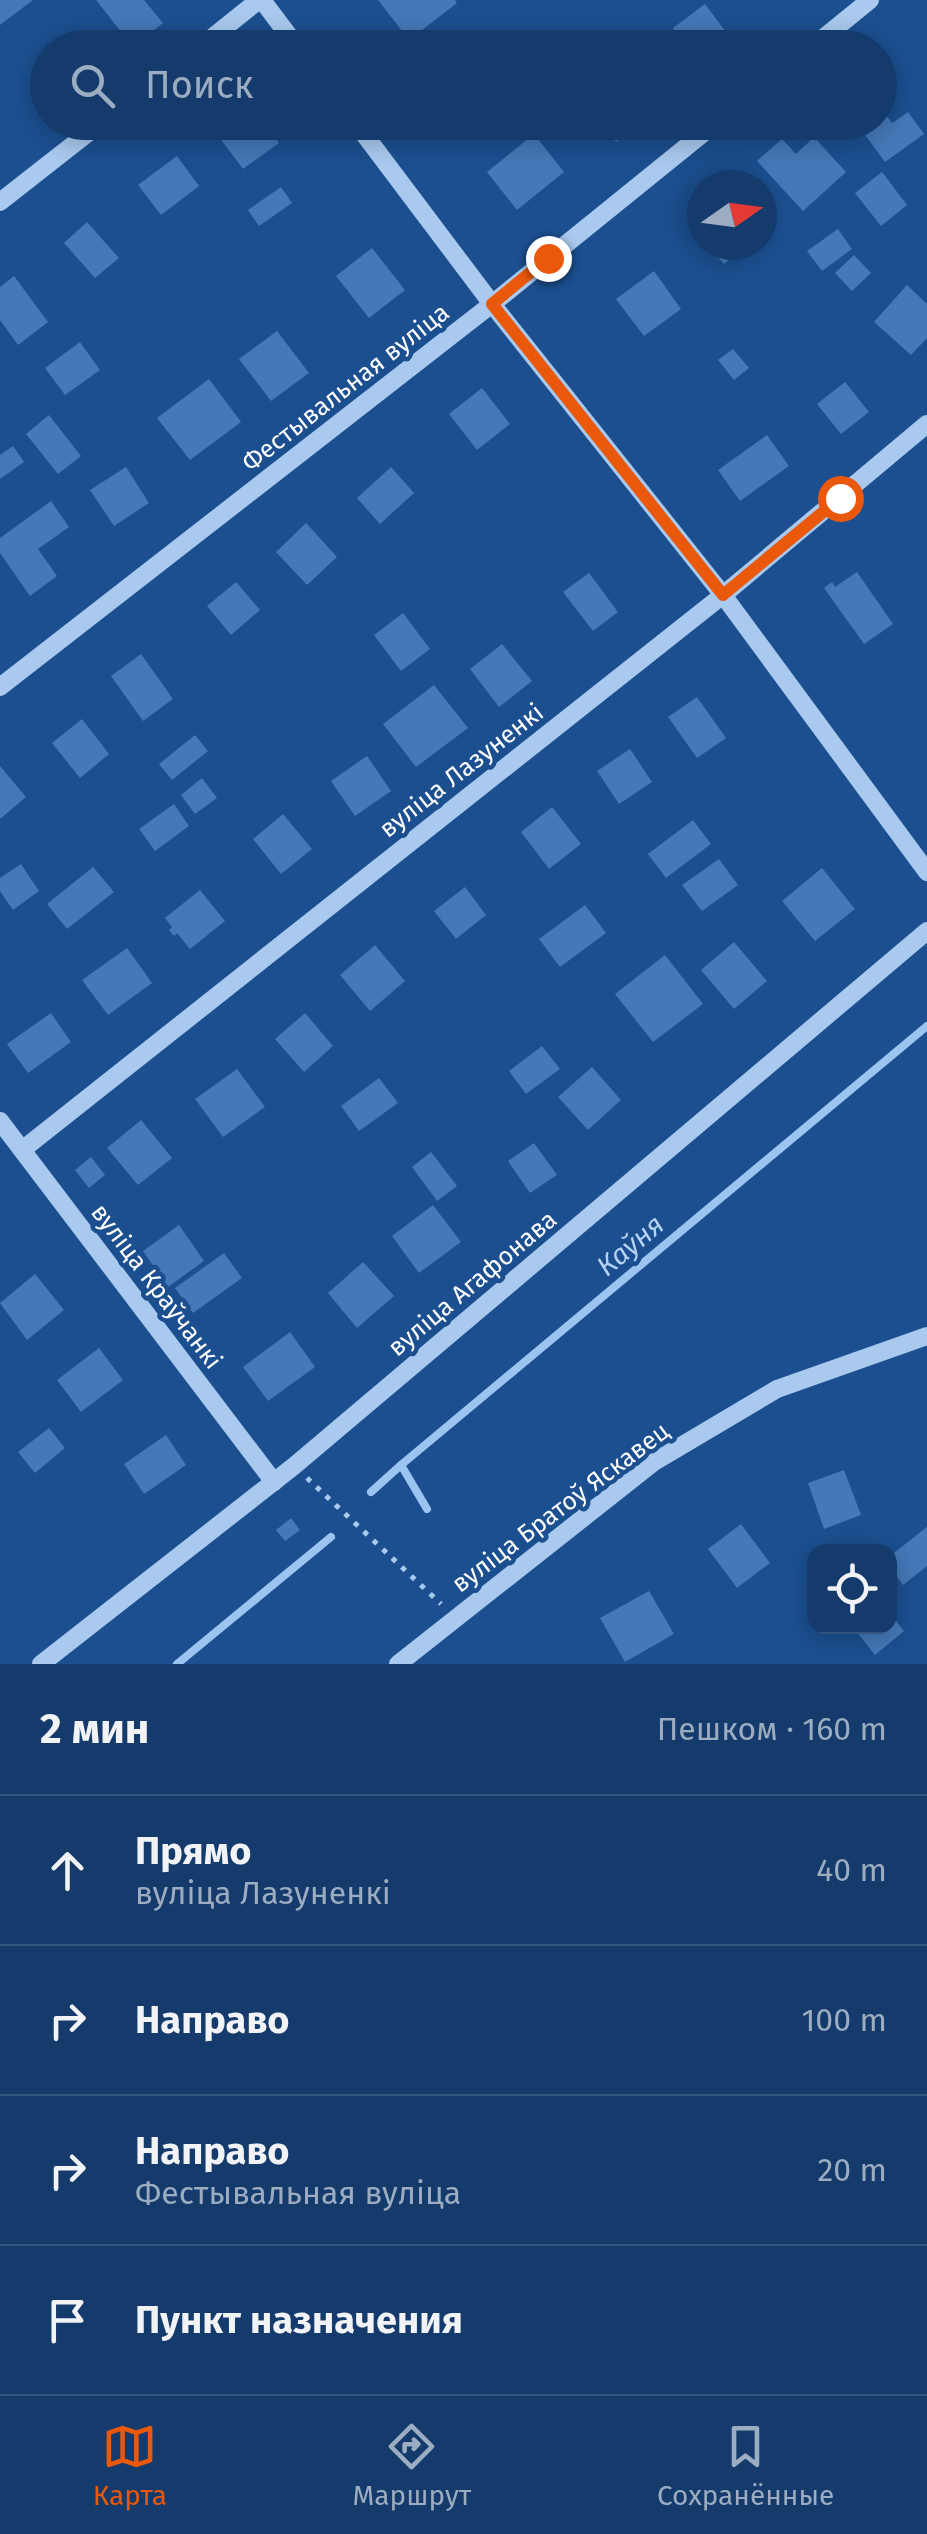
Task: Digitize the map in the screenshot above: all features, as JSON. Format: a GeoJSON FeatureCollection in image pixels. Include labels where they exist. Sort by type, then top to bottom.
{"type":"FeatureCollection","features":[{"type":"Feature","properties":{"kind":"street"},"geometry":{"type":"LineString","coordinates":[[222,30],[261,0],[284,30]]}},
{"type":"Feature","properties":{"kind":"street"},"geometry":{"type":"LineString","coordinates":[[833,30],[870,0]]}},
{"type":"Feature","properties":{"kind":"street"},"geometry":{"type":"LineString","coordinates":[[0,202],[79,140]]}},
{"type":"Feature","properties":{"kind":"street"},"geometry":{"type":"LineString","coordinates":[[369,140],[492,304],[723,595],[927,872]]}},
{"type":"Feature","properties":{"kind":"street","name":"Фестывальная вуліца"},"geometry":{"type":"LineString","coordinates":[[0,687],[492,304],[696,140]]}},
{"type":"Feature","properties":{"kind":"street","name":"вуліца Лазуненкі"},"geometry":{"type":"LineString","coordinates":[[22,1150],[723,595],[927,424]]}},
{"type":"Feature","properties":{"kind":"street","name":"вуліца Агафонава"},"geometry":{"type":"LineString","coordinates":[[41,1664],[294,1466],[927,931]]}},
{"type":"Feature","properties":{"kind":"street","name":"вуліца Краўчанкі"},"geometry":{"type":"LineString","coordinates":[[0,1121],[274,1482]]}},
{"type":"Feature","properties":{"kind":"street","name":"вуліца Братоў Яскавец"},"geometry":{"type":"LineString","coordinates":[[398,1664],[654,1462],[777,1389],[927,1336]]}},
{"type":"Feature","properties":{"kind":"path"},"geometry":{"type":"LineString","coordinates":[[294,1466],[455,1617]]}},
{"type":"Feature","properties":{"kind":"building"},"geometry":{"type":"Polygon","coordinates":[[[0,0],[33,0],[0,25],[0,0]]]}},
{"type":"Feature","properties":{"kind":"building"},"geometry":{"type":"Polygon","coordinates":[[[96,0],[144,0],[163,23],[154,30],[120,30],[96,0]]]}},
{"type":"Feature","properties":{"kind":"building"},"geometry":{"type":"Polygon","coordinates":[[[378,0],[457,3],[422,30],[401,30],[378,0]]]}},
{"type":"Feature","properties":{"kind":"building"},"geometry":{"type":"Polygon","coordinates":[[[705,4],[724,30],[674,30],[705,4]]]}},
{"type":"Feature","properties":{"kind":"building"},"geometry":{"type":"Polygon","coordinates":[[[908,112],[924,134],[885,162],[869,140],[897,140],[897,120],[908,112]]]}},
{"type":"Feature","properties":{"kind":"building"},"geometry":{"type":"Polygon","coordinates":[[[221,140],[277,140],[279,143],[243,169],[221,140]]]}},
{"type":"Feature","properties":{"kind":"building"},"geometry":{"type":"Polygon","coordinates":[[[527,140],[539,140],[564,172],[517,210],[487,172],[527,140]]]}},
{"type":"Feature","properties":{"kind":"building"},"geometry":{"type":"Polygon","coordinates":[[[783,140],[796,154],[811,140],[817,140],[846,172],[803,211],[777,183],[777,170],[765,170],[757,161],[783,140]]]}},
{"type":"Feature","properties":{"kind":"building"},"geometry":{"type":"Polygon","coordinates":[[[177,156],[199,186],[161,215],[138,185],[177,156]]]}},
{"type":"Feature","properties":{"kind":"building"},"geometry":{"type":"Polygon","coordinates":[[[882,172],[907,205],[881,226],[855,193],[882,172]]]}},
{"type":"Feature","properties":{"kind":"building"},"geometry":{"type":"Polygon","coordinates":[[[281,187],[292,203],[259,226],[248,210],[281,187]]]}},
{"type":"Feature","properties":{"kind":"building"},"geometry":{"type":"Polygon","coordinates":[[[87,222],[119,258],[95,278],[64,243],[87,222]]]}},
{"type":"Feature","properties":{"kind":"building"},"geometry":{"type":"Polygon","coordinates":[[[838,229],[852,249],[822,271],[807,251],[838,229]]]}},
{"type":"Feature","properties":{"kind":"building"},"geometry":{"type":"Polygon","coordinates":[[[372,248],[405,290],[369,318],[336,276],[372,248]]]}},
{"type":"Feature","properties":{"kind":"building"},"geometry":{"type":"Polygon","coordinates":[[[854,255],[871,273],[852,291],[835,273],[854,255]]]}},
{"type":"Feature","properties":{"kind":"building"},"geometry":{"type":"Polygon","coordinates":[[[654,271],[681,309],[644,336],[616,299],[654,271]]]}},
{"type":"Feature","properties":{"kind":"building"},"geometry":{"type":"Polygon","coordinates":[[[14,276],[48,322],[18,345],[0,320],[0,287],[14,276]]]}},
{"type":"Feature","properties":{"kind":"building"},"geometry":{"type":"Polygon","coordinates":[[[907,285],[927,304],[927,338],[911,355],[874,322],[907,285]]]}},
{"type":"Feature","properties":{"kind":"building"},"geometry":{"type":"Polygon","coordinates":[[[277,331],[309,373],[271,401],[239,359],[277,331]]]}},
{"type":"Feature","properties":{"kind":"building"},"geometry":{"type":"Polygon","coordinates":[[[80,342],[100,370],[65,395],[45,368],[80,342]]]}},
{"type":"Feature","properties":{"kind":"building"},"geometry":{"type":"Polygon","coordinates":[[[733,349],[749,368],[734,380],[718,360],[733,349]]]}},
{"type":"Feature","properties":{"kind":"building"},"geometry":{"type":"Polygon","coordinates":[[[209,379],[241,422],[190,460],[157,418],[209,379]]]}},
{"type":"Feature","properties":{"kind":"building"},"geometry":{"type":"Polygon","coordinates":[[[845,382],[869,412],[841,434],[817,404],[845,382]]]}},
{"type":"Feature","properties":{"kind":"building"},"geometry":{"type":"Polygon","coordinates":[[[482,388],[510,424],[477,450],[449,414],[482,388]]]}},
{"type":"Feature","properties":{"kind":"building"},"geometry":{"type":"Polygon","coordinates":[[[49,415],[81,456],[58,474],[26,434],[49,415]]]}},
{"type":"Feature","properties":{"kind":"building"},"geometry":{"type":"Polygon","coordinates":[[[767,435],[789,466],[740,501],[718,470],[767,435]]]}},
{"type":"Feature","properties":{"kind":"building"},"geometry":{"type":"Polygon","coordinates":[[[13,446],[24,462],[0,479],[0,455],[13,446]]]}},
{"type":"Feature","properties":{"kind":"building"},"geometry":{"type":"Polygon","coordinates":[[[126,467],[149,503],[114,526],[90,490],[126,467]]]}},
{"type":"Feature","properties":{"kind":"building"},"geometry":{"type":"Polygon","coordinates":[[[391,467],[414,493],[380,524],[357,498],[391,467]]]}},
{"type":"Feature","properties":{"kind":"building"},"geometry":{"type":"Polygon","coordinates":[[[51,501],[69,527],[38,549],[57,576],[30,596],[0,553],[0,538],[51,501]]]}},
{"type":"Feature","properties":{"kind":"building"},"geometry":{"type":"Polygon","coordinates":[[[306,523],[337,557],[307,585],[276,552],[306,523]]]}},
{"type":"Feature","properties":{"kind":"building"},"geometry":{"type":"Polygon","coordinates":[[[857,572],[893,624],[864,644],[824,588],[832,582],[835,587],[857,572]]]}},
{"type":"Feature","properties":{"kind":"building"},"geometry":{"type":"Polygon","coordinates":[[[589,573],[618,612],[593,631],[563,592],[589,573]]]}},
{"type":"Feature","properties":{"kind":"building"},"geometry":{"type":"Polygon","coordinates":[[[236,582],[260,610],[231,635],[207,606],[236,582]]]}},
{"type":"Feature","properties":{"kind":"building"},"geometry":{"type":"Polygon","coordinates":[[[403,613],[430,649],[401,671],[374,635],[403,613]]]}},
{"type":"Feature","properties":{"kind":"building"},"geometry":{"type":"Polygon","coordinates":[[[502,644],[532,681],[499,707],[470,669],[502,644]]]}},
{"type":"Feature","properties":{"kind":"building"},"geometry":{"type":"Polygon","coordinates":[[[141,654],[173,699],[143,721],[111,676],[141,654]]]}},
{"type":"Feature","properties":{"kind":"building"},"geometry":{"type":"Polygon","coordinates":[[[434,685],[468,728],[416,767],[383,724],[434,685]]]}},
{"type":"Feature","properties":{"kind":"building"},"geometry":{"type":"Polygon","coordinates":[[[697,697],[726,738],[697,758],[668,717],[697,697]]]}},
{"type":"Feature","properties":{"kind":"building"},"geometry":{"type":"Polygon","coordinates":[[[82,719],[109,754],[80,778],[52,743],[82,719]]]}},
{"type":"Feature","properties":{"kind":"building"},"geometry":{"type":"Polygon","coordinates":[[[195,735],[208,751],[172,780],[159,764],[195,735]]]}},
{"type":"Feature","properties":{"kind":"building"},"geometry":{"type":"Polygon","coordinates":[[[630,749],[652,782],[619,804],[597,771],[630,749]]]}},
{"type":"Feature","properties":{"kind":"building"},"geometry":{"type":"Polygon","coordinates":[[[367,756],[391,791],[355,816],[331,781],[367,756]]]}},
{"type":"Feature","properties":{"kind":"building"},"geometry":{"type":"Polygon","coordinates":[[[0,766],[26,797],[0,819],[0,766]]]}},
{"type":"Feature","properties":{"kind":"building"},"geometry":{"type":"Polygon","coordinates":[[[202,778],[217,798],[195,814],[181,795],[202,778]]]}},
{"type":"Feature","properties":{"kind":"building"},"geometry":{"type":"Polygon","coordinates":[[[174,804],[189,826],[155,851],[139,829],[174,804]]]}},
{"type":"Feature","properties":{"kind":"building"},"geometry":{"type":"Polygon","coordinates":[[[552,807],[581,844],[549,869],[521,832],[552,807]]]}},
{"type":"Feature","properties":{"kind":"building"},"geometry":{"type":"Polygon","coordinates":[[[283,814],[312,849],[281,874],[253,839],[283,814]]]}},
{"type":"Feature","properties":{"kind":"building"},"geometry":{"type":"Polygon","coordinates":[[[693,820],[711,844],[666,878],[648,854],[693,820]]]}},
{"type":"Feature","properties":{"kind":"building"},"geometry":{"type":"Polygon","coordinates":[[[719,859],[738,885],[702,911],[682,885],[719,859]]]}},
{"type":"Feature","properties":{"kind":"building"},"geometry":{"type":"Polygon","coordinates":[[[21,864],[39,891],[13,910],[0,891],[0,878],[21,864]]]}},
{"type":"Feature","properties":{"kind":"building"},"geometry":{"type":"Polygon","coordinates":[[[93,867],[114,892],[67,929],[47,904],[93,867]]]}},
{"type":"Feature","properties":{"kind":"building"},"geometry":{"type":"Polygon","coordinates":[[[822,868],[855,909],[815,941],[782,901],[822,868]]]}},
{"type":"Feature","properties":{"kind":"building"},"geometry":{"type":"Polygon","coordinates":[[[465,887],[486,915],[456,939],[434,911],[465,887]]]}},
{"type":"Feature","properties":{"kind":"building"},"geometry":{"type":"Polygon","coordinates":[[[200,890],[225,921],[190,949],[177,933],[174,936],[169,930],[172,927],[165,918],[200,890]]]}},
{"type":"Feature","properties":{"kind":"building"},"geometry":{"type":"Polygon","coordinates":[[[585,905],[606,933],[560,967],[539,939],[585,905]]]}},
{"type":"Feature","properties":{"kind":"building"},"geometry":{"type":"Polygon","coordinates":[[[734,942],[767,981],[734,1009],[701,970],[734,942]]]}},
{"type":"Feature","properties":{"kind":"building"},"geometry":{"type":"Polygon","coordinates":[[[375,945],[405,981],[370,1011],[340,975],[375,945]]]}},
{"type":"Feature","properties":{"kind":"building"},"geometry":{"type":"Polygon","coordinates":[[[127,948],[152,983],[108,1015],[82,980],[127,948]]]}},
{"type":"Feature","properties":{"kind":"building"},"geometry":{"type":"Polygon","coordinates":[[[665,955],[703,1004],[653,1042],[615,994],[665,955]]]}},
{"type":"Feature","properties":{"kind":"building"},"geometry":{"type":"Polygon","coordinates":[[[51,1013],[71,1042],[28,1073],[7,1044],[51,1013]]]}},
{"type":"Feature","properties":{"kind":"building"},"geometry":{"type":"Polygon","coordinates":[[[305,1013],[333,1046],[304,1072],[275,1039],[305,1013]]]}},
{"type":"Feature","properties":{"kind":"building"},"geometry":{"type":"Polygon","coordinates":[[[542,1046],[560,1069],[526,1094],[509,1071],[542,1046]]]}},
{"type":"Feature","properties":{"kind":"building"},"geometry":{"type":"Polygon","coordinates":[[[592,1067],[621,1100],[588,1130],[558,1097],[592,1067]]]}},
{"type":"Feature","properties":{"kind":"building"},"geometry":{"type":"Polygon","coordinates":[[[237,1069],[265,1107],[223,1137],[195,1099],[237,1069]]]}},
{"type":"Feature","properties":{"kind":"building"},"geometry":{"type":"Polygon","coordinates":[[[379,1078],[398,1103],[359,1131],[341,1106],[379,1078]]]}},
{"type":"Feature","properties":{"kind":"building"},"geometry":{"type":"Polygon","coordinates":[[[141,1120],[172,1158],[138,1185],[107,1148],[141,1120]]]}},
{"type":"Feature","properties":{"kind":"building"},"geometry":{"type":"Polygon","coordinates":[[[534,1143],[557,1175],[530,1193],[508,1161],[534,1143]]]}},
{"type":"Feature","properties":{"kind":"building"},"geometry":{"type":"Polygon","coordinates":[[[431,1152],[457,1186],[437,1201],[412,1167],[431,1152]]]}},
{"type":"Feature","properties":{"kind":"building"},"geometry":{"type":"Polygon","coordinates":[[[91,1157],[105,1175],[89,1188],[75,1170],[91,1157]]]}},
{"type":"Feature","properties":{"kind":"building"},"geometry":{"type":"Polygon","coordinates":[[[433,1205],[461,1242],[419,1273],[392,1236],[433,1205]]]}},
{"type":"Feature","properties":{"kind":"building"},"geometry":{"type":"Polygon","coordinates":[[[179,1225],[204,1261],[168,1287],[143,1251],[179,1225]]]}},
{"type":"Feature","properties":{"kind":"building"},"geometry":{"type":"Polygon","coordinates":[[[224,1253],[242,1278],[193,1313],[175,1288],[224,1253]]]}},
{"type":"Feature","properties":{"kind":"building"},"geometry":{"type":"Polygon","coordinates":[[[363,1262],[394,1296],[357,1328],[328,1293],[363,1262]]]}},
{"type":"Feature","properties":{"kind":"building"},"geometry":{"type":"Polygon","coordinates":[[[35,1274],[64,1310],[27,1340],[0,1303],[35,1274]]]}},
{"type":"Feature","properties":{"kind":"building"},"geometry":{"type":"Polygon","coordinates":[[[290,1332],[315,1367],[268,1401],[243,1367],[290,1332]]]}},
{"type":"Feature","properties":{"kind":"building"},"geometry":{"type":"Polygon","coordinates":[[[99,1348],[123,1380],[81,1412],[57,1380],[99,1348]]]}},
{"type":"Feature","properties":{"kind":"building"},"geometry":{"type":"Polygon","coordinates":[[[49,1428],[65,1448],[35,1473],[18,1452],[49,1428]]]}},
{"type":"Feature","properties":{"kind":"building"},"geometry":{"type":"Polygon","coordinates":[[[166,1435],[186,1465],[144,1494],[124,1464],[166,1435]]]}},
{"type":"Feature","properties":{"kind":"building"},"geometry":{"type":"Polygon","coordinates":[[[844,1470],[861,1515],[824,1529],[808,1483],[844,1470]]]}},
{"type":"Feature","properties":{"kind":"building"},"geometry":{"type":"Polygon","coordinates":[[[291,1518],[300,1530],[285,1541],[276,1530],[291,1518]]]}},
{"type":"Feature","properties":{"kind":"building"},"geometry":{"type":"Polygon","coordinates":[[[741,1524],[770,1563],[737,1588],[708,1549],[741,1524]]]}},
{"type":"Feature","properties":{"kind":"building"},"geometry":{"type":"Polygon","coordinates":[[[927,1527],[927,1566],[903,1585],[897,1577],[897,1551],[927,1527]]]}},
{"type":"Feature","properties":{"kind":"building"},"geometry":{"type":"Polygon","coordinates":[[[649,1591],[674,1634],[625,1662],[600,1618],[649,1591]]]}},
{"type":"Feature","properties":{"kind":"building"},"geometry":{"type":"Polygon","coordinates":[[[897,1622],[904,1631],[875,1655],[858,1634],[897,1634],[897,1622]]]}},
{"type":"Feature","properties":{"kind":"waterway","name":"Каўня"},"geometry":{"type":"LineString","coordinates":[[427,1509],[401,1465],[927,1026]]}},
{"type":"Feature","properties":{"kind":"waterway"},"geometry":{"type":"LineString","coordinates":[[371,1492],[401,1465]]}},
{"type":"Feature","properties":{"kind":"waterway"},"geometry":{"type":"LineString","coordinates":[[177,1664],[331,1537]]}},
{"type":"Feature","properties":{"kind":"route"},"geometry":{"type":"LineString","coordinates":[[548,258],[492,304],[723,595],[840,498]]}}]}
